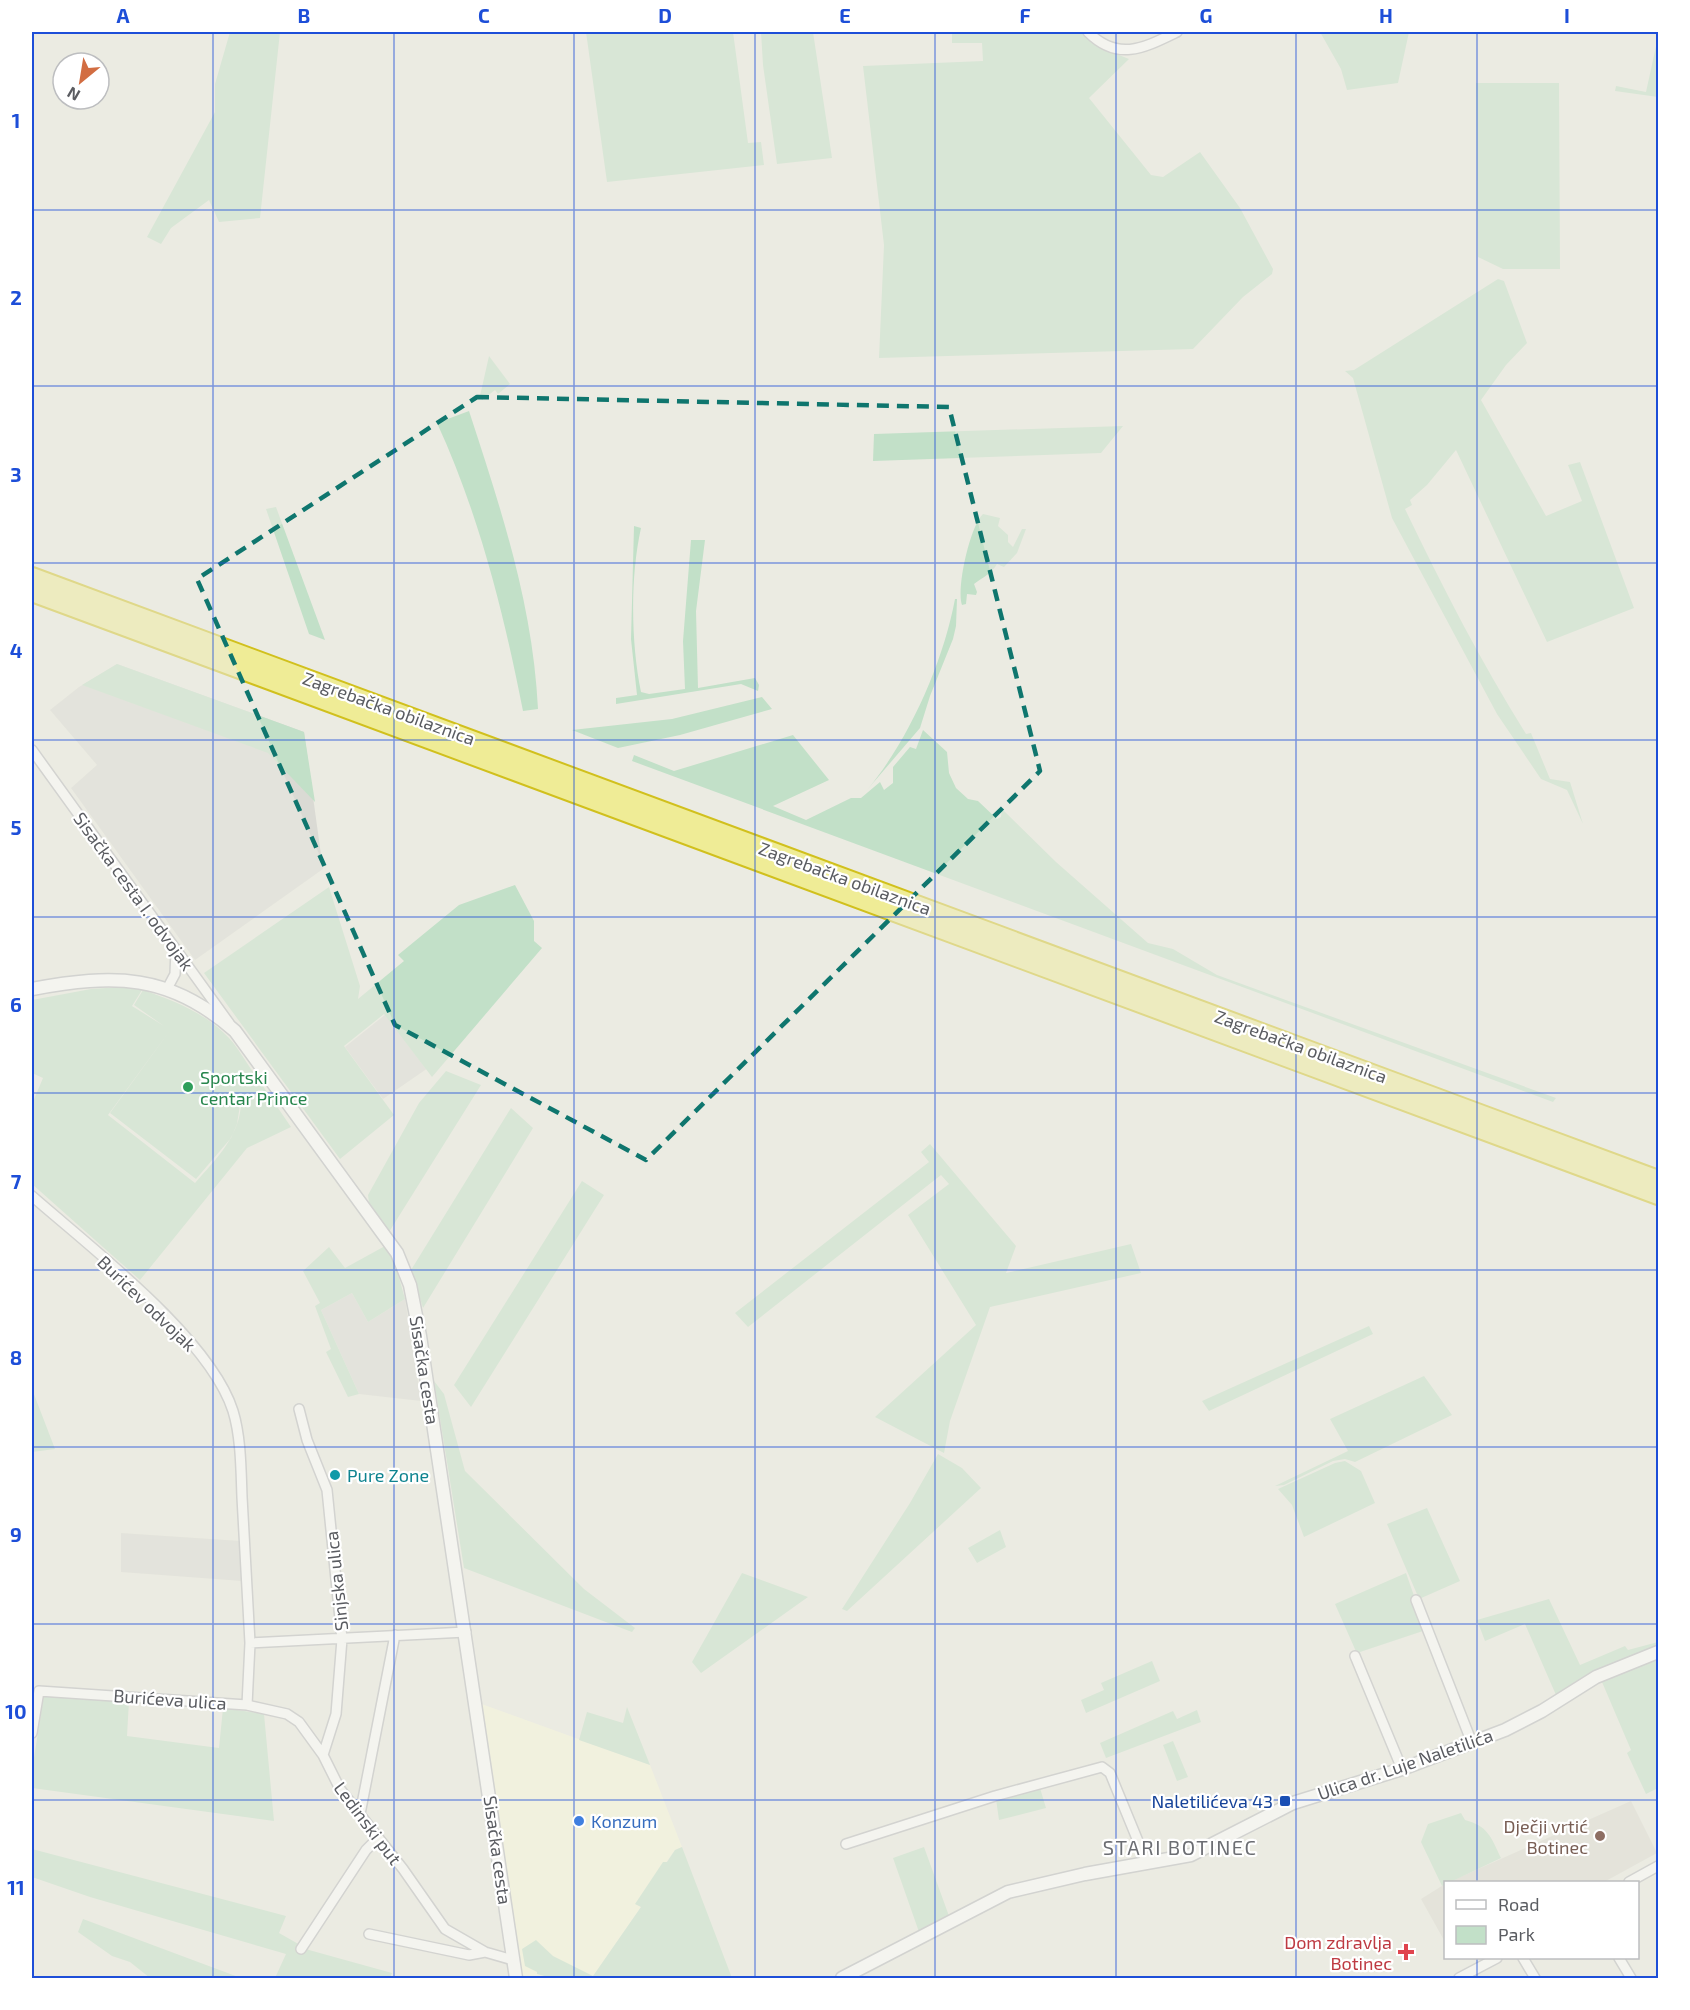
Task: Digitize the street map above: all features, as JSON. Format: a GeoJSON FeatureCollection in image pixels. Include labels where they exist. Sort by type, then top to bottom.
{"type":"FeatureCollection","features":[{"type":"Feature","properties":{"kind":"highway","name":"Zagrebačka obilaznica"},"geometry":{"type":"LineString","coordinates":[[32,576],[1659,1179]]}},
{"type":"Feature","properties":{"kind":"highway","name":"Zagrebačka obilaznica"},"geometry":{"type":"LineString","coordinates":[[32,593],[1659,1196]]}},
{"type":"Feature","properties":{"kind":"main road","name":"Sisačka cesta"},"geometry":{"type":"LineString","coordinates":[[32,989],[104,980],[133,981],[167,989],[193,1001],[236,1031],[380,1228],[405,1269],[420,1336],[466,1632],[513,1960],[519,1978]]}},
{"type":"Feature","properties":{"kind":"main road","name":"Ulica dr. Luje Naletilića"},"geometry":{"type":"LineString","coordinates":[[842,1978],[1008,1892],[1191,1855],[1293,1803],[1402,1769],[1472,1743],[1525,1720],[1596,1677],[1659,1652]]}},
{"type":"Feature","properties":{"kind":"street"},"geometry":{"type":"LineString","coordinates":[[1088,32],[1110,47],[1127,50],[1147,45],[1177,32]]}},
{"type":"Feature","properties":{"kind":"street","name":"Sisačka cesta I. odvojak"},"geometry":{"type":"LineString","coordinates":[[32,750],[236,1031]]}},
{"type":"Feature","properties":{"kind":"street"},"geometry":{"type":"LineString","coordinates":[[167,989],[175,974],[176,948]]}},
{"type":"Feature","properties":{"kind":"street","name":"Burićev odvojak"},"geometry":{"type":"LineString","coordinates":[[32,1196],[145,1296],[203,1358],[218,1379],[233,1411],[241,1470],[250,1643]]}},
{"type":"Feature","properties":{"kind":"street","name":"Sinjska ulica"},"geometry":{"type":"LineString","coordinates":[[299,1409],[307,1440],[327,1490],[342,1639],[336,1714],[322,1755]]}},
{"type":"Feature","properties":{"kind":"street"},"geometry":{"type":"LineString","coordinates":[[1416,1600],[1472,1743]]}},
{"type":"Feature","properties":{"kind":"street"},"geometry":{"type":"LineString","coordinates":[[250,1643],[466,1632]]}},
{"type":"Feature","properties":{"kind":"street"},"geometry":{"type":"LineString","coordinates":[[360,1814],[395,1635]]}},
{"type":"Feature","properties":{"kind":"street","name":"Burićeva ulica"},"geometry":{"type":"LineString","coordinates":[[32,1734],[39,1691],[247,1705],[250,1643]]}},
{"type":"Feature","properties":{"kind":"street"},"geometry":{"type":"LineString","coordinates":[[1355,1656],[1402,1769]]}},
{"type":"Feature","properties":{"kind":"street","name":"Ledinski put"},"geometry":{"type":"LineString","coordinates":[[247,1705],[287,1714],[299,1722],[322,1755],[340,1789],[445,1929],[485,1952],[513,1960]]}},
{"type":"Feature","properties":{"kind":"street"},"geometry":{"type":"LineString","coordinates":[[846,1844],[995,1796],[1102,1767],[1110,1773],[1147,1863]]}},
{"type":"Feature","properties":{"kind":"street"},"geometry":{"type":"LineString","coordinates":[[301,1949],[366,1851],[378,1838]]}},
{"type":"Feature","properties":{"kind":"street"},"geometry":{"type":"LineString","coordinates":[[1631,1881],[1659,1866]]}},
{"type":"Feature","properties":{"kind":"street","name":"Ledinski put"},"geometry":{"type":"LineString","coordinates":[[369,1934],[469,1955],[485,1952]]}},
{"type":"Feature","properties":{"kind":"street"},"geometry":{"type":"LineString","coordinates":[[1459,1978],[1495,1959]]}},
{"type":"Feature","properties":{"kind":"street"},"geometry":{"type":"LineString","coordinates":[[1524,1959],[1535,1978]]}},
{"type":"Feature","properties":{"kind":"street"},"geometry":{"type":"LineString","coordinates":[[1620,1959],[1631,1978]]}},
{"type":"Feature","properties":{"kind":"highlighted area"},"geometry":{"type":"Polygon","coordinates":[[[477,397],[949,407],[1040,771],[646,1160],[395,1025],[197,579],[477,397]]]}},
{"type":"Feature","properties":{"kind":"shaded area"},"geometry":{"type":"Polygon","coordinates":[[[117,664],[304,732],[323,869],[195,960],[71,788],[97,765],[50,710],[79,687],[117,664]]]}},
{"type":"Feature","properties":{"kind":"shaded area"},"geometry":{"type":"Polygon","coordinates":[[[386,1014],[428,1068],[383,1099],[345,1047],[386,1014]]]}},
{"type":"Feature","properties":{"kind":"shaded area"},"geometry":{"type":"Polygon","coordinates":[[[352,1293],[368,1322],[405,1299],[421,1401],[359,1394],[321,1310],[352,1293]]]}},
{"type":"Feature","properties":{"kind":"shaded area"},"geometry":{"type":"Polygon","coordinates":[[[121,1533],[241,1541],[242,1581],[121,1572],[121,1533]]]}},
{"type":"Feature","properties":{"kind":"shaded area"},"geometry":{"type":"Polygon","coordinates":[[[476,1702],[650,1765],[682,1847],[675,1850],[636,1904],[641,1907],[592,1978],[516,1976],[476,1702]]]}},
{"type":"Feature","properties":{"kind":"shaded area","name":"Dječji vrtić Botinec"},"geometry":{"type":"Polygon","coordinates":[[[1631,1801],[1657,1853],[1606,1881],[1451,1881],[1631,1801]]]}},
{"type":"Feature","properties":{"kind":"shaded area"},"geometry":{"type":"Polygon","coordinates":[[[1444,1885],[1444,1940],[1421,1899],[1444,1885]]]}},
{"type":"Feature","properties":{"kind":"green space"},"geometry":{"type":"Polygon","coordinates":[[[230,32],[280,32],[260,218],[219,222],[209,200],[171,228],[161,244],[147,237],[215,112],[215,84],[230,32]]]}},
{"type":"Feature","properties":{"kind":"green space"},"geometry":{"type":"Polygon","coordinates":[[[586,32],[733,32],[748,143],[761,142],[764,165],[607,182],[586,32]]]}},
{"type":"Feature","properties":{"kind":"green space"},"geometry":{"type":"Polygon","coordinates":[[[761,32],[813,32],[832,158],[777,164],[763,65],[761,32]]]}},
{"type":"Feature","properties":{"kind":"green space"},"geometry":{"type":"Polygon","coordinates":[[[952,32],[1083,32],[1104,49],[1129,59],[1089,98],[1151,175],[1163,177],[1200,152],[1240,208],[1273,269],[1272,274],[1243,297],[1193,349],[879,358],[884,245],[863,66],[983,61],[982,43],[952,43],[952,32]]]}},
{"type":"Feature","properties":{"kind":"green space"},"geometry":{"type":"Polygon","coordinates":[[[1320,32],[1409,32],[1398,83],[1347,90],[1341,69],[1320,32]]]}},
{"type":"Feature","properties":{"kind":"green space"},"geometry":{"type":"Polygon","coordinates":[[[1658,37],[1658,97],[1615,91],[1616,86],[1646,92],[1658,37]]]}},
{"type":"Feature","properties":{"kind":"green space"},"geometry":{"type":"Polygon","coordinates":[[[1476,83],[1559,83],[1560,269],[1503,269],[1478,257],[1476,83]]]}},
{"type":"Feature","properties":{"kind":"green space"},"geometry":{"type":"Polygon","coordinates":[[[1498,279],[1504,281],[1527,343],[1506,365],[1481,400],[1546,516],[1582,501],[1568,465],[1580,462],[1634,608],[1547,642],[1456,450],[1427,485],[1410,500],[1412,505],[1405,509],[1493,679],[1526,734],[1531,733],[1550,779],[1570,782],[1583,824],[1567,790],[1541,779],[1497,714],[1392,518],[1353,378],[1345,371],[1354,370],[1498,279]]]}},
{"type":"Feature","properties":{"kind":"green space"},"geometry":{"type":"Polygon","coordinates":[[[489,356],[510,384],[498,394],[495,390],[482,400],[480,396],[489,356]]]}},
{"type":"Feature","properties":{"kind":"green space"},"geometry":{"type":"Polygon","coordinates":[[[469,411],[514,558],[530,632],[538,709],[523,711],[489,565],[465,493],[437,423],[469,411]]]}},
{"type":"Feature","properties":{"kind":"green space"},"geometry":{"type":"Polygon","coordinates":[[[1123,426],[1101,453],[873,461],[874,434],[1123,426]]]}},
{"type":"Feature","properties":{"kind":"green space"},"geometry":{"type":"Polygon","coordinates":[[[276,507],[325,640],[309,634],[266,509],[276,507]]]}},
{"type":"Feature","properties":{"kind":"green space"},"geometry":{"type":"Polygon","coordinates":[[[983,514],[1000,518],[998,526],[1008,535],[1008,542],[1013,547],[1022,529],[1026,529],[1017,553],[1004,567],[997,564],[990,573],[974,584],[976,595],[967,594],[966,604],[962,605],[961,586],[965,558],[973,531],[983,514]]]}},
{"type":"Feature","properties":{"kind":"green space"},"geometry":{"type":"Polygon","coordinates":[[[634,526],[641,528],[637,547],[633,610],[635,653],[641,692],[649,694],[685,689],[683,641],[691,540],[705,540],[696,611],[698,688],[755,678],[759,685],[758,691],[741,684],[616,704],[616,698],[637,695],[631,639],[634,526]]]}},
{"type":"Feature","properties":{"kind":"green space"},"geometry":{"type":"Polygon","coordinates":[[[955,599],[957,599],[956,626],[953,639],[920,728],[867,790],[897,748],[922,700],[942,649],[955,599]]]}},
{"type":"Feature","properties":{"kind":"green space"},"geometry":{"type":"Polygon","coordinates":[[[117,664],[304,732],[315,802],[268,753],[82,685],[117,664]]]}},
{"type":"Feature","properties":{"kind":"green space"},"geometry":{"type":"Polygon","coordinates":[[[762,697],[772,709],[680,735],[618,748],[572,730],[672,719],[762,697]]]}},
{"type":"Feature","properties":{"kind":"green space"},"geometry":{"type":"Polygon","coordinates":[[[923,730],[947,752],[949,773],[956,788],[968,799],[978,801],[997,819],[1001,817],[1002,809],[1056,862],[1148,943],[1173,949],[1217,975],[1556,1098],[1553,1102],[632,761],[634,755],[674,771],[793,735],[829,780],[773,806],[806,820],[851,798],[861,798],[880,782],[884,790],[893,783],[893,767],[910,747],[916,749],[923,730]]]}},
{"type":"Feature","properties":{"kind":"green space"},"geometry":{"type":"Polygon","coordinates":[[[515,885],[534,921],[534,941],[542,948],[432,1077],[384,1014],[344,1046],[394,1115],[340,1159],[204,973],[329,887],[360,986],[358,999],[404,961],[398,955],[459,905],[515,885]]]}},
{"type":"Feature","properties":{"kind":"green space"},"geometry":{"type":"Polygon","coordinates":[[[121,987],[142,990],[132,1006],[164,1026],[134,1005],[143,990],[197,1013],[229,1038],[253,1072],[246,1087],[254,1073],[291,1127],[247,1148],[140,1280],[32,1184],[32,1104],[43,1078],[32,1073],[32,1000],[91,989],[121,987]],[[171,1029],[108,1115],[195,1183],[230,1140],[196,1179],[110,1113],[171,1029]]]}},
{"type":"Feature","properties":{"kind":"green space"},"geometry":{"type":"Polygon","coordinates":[[[446,1071],[481,1085],[389,1232],[369,1203],[368,1195],[419,1103],[446,1071]]]}},
{"type":"Feature","properties":{"kind":"green space"},"geometry":{"type":"Polygon","coordinates":[[[511,1108],[533,1128],[423,1308],[411,1270],[511,1108]]]}},
{"type":"Feature","properties":{"kind":"green space"},"geometry":{"type":"Polygon","coordinates":[[[930,1144],[1016,1246],[1006,1273],[1131,1244],[1141,1273],[990,1307],[950,1421],[944,1453],[875,1417],[976,1325],[908,1215],[949,1184],[941,1175],[748,1327],[735,1313],[929,1162],[921,1152],[930,1144]]]}},
{"type":"Feature","properties":{"kind":"green space"},"geometry":{"type":"Polygon","coordinates":[[[582,1181],[604,1195],[471,1407],[454,1385],[582,1181]]]}},
{"type":"Feature","properties":{"kind":"green space"},"geometry":{"type":"Polygon","coordinates":[[[385,1246],[395,1263],[405,1299],[368,1322],[352,1293],[321,1310],[359,1394],[348,1397],[326,1352],[331,1349],[315,1306],[320,1303],[303,1271],[329,1247],[345,1268],[385,1246]]]}},
{"type":"Feature","properties":{"kind":"green space"},"geometry":{"type":"Polygon","coordinates":[[[1369,1326],[1373,1334],[1209,1411],[1202,1401],[1369,1326]]]}},
{"type":"Feature","properties":{"kind":"green space"},"geometry":{"type":"Polygon","coordinates":[[[1424,1376],[1452,1415],[1355,1462],[1345,1459],[1333,1461],[1284,1485],[1275,1486],[1348,1451],[1330,1419],[1424,1376]]]}},
{"type":"Feature","properties":{"kind":"green space"},"geometry":{"type":"Polygon","coordinates":[[[434,1381],[444,1394],[465,1471],[584,1589],[635,1628],[632,1632],[464,1568],[434,1381]]]}},
{"type":"Feature","properties":{"kind":"green space"},"geometry":{"type":"Polygon","coordinates":[[[32,1389],[55,1449],[32,1452],[32,1389]]]}},
{"type":"Feature","properties":{"kind":"green space"},"geometry":{"type":"Polygon","coordinates":[[[938,1454],[962,1468],[981,1488],[847,1611],[842,1609],[910,1503],[938,1454]]]}},
{"type":"Feature","properties":{"kind":"green space"},"geometry":{"type":"Polygon","coordinates":[[[1345,1461],[1361,1471],[1375,1503],[1304,1537],[1292,1505],[1278,1489],[1335,1463],[1345,1461]]]}},
{"type":"Feature","properties":{"kind":"green space"},"geometry":{"type":"Polygon","coordinates":[[[1427,1508],[1460,1581],[1419,1599],[1387,1524],[1427,1508]]]}},
{"type":"Feature","properties":{"kind":"green space"},"geometry":{"type":"Polygon","coordinates":[[[1000,1530],[1006,1547],[977,1563],[968,1548],[1000,1530]]]}},
{"type":"Feature","properties":{"kind":"green space"},"geometry":{"type":"Polygon","coordinates":[[[742,1573],[808,1597],[701,1673],[692,1662],[742,1573]]]}},
{"type":"Feature","properties":{"kind":"green space"},"geometry":{"type":"Polygon","coordinates":[[[1406,1573],[1426,1630],[1360,1652],[1361,1657],[1358,1656],[1335,1604],[1406,1573]]]}},
{"type":"Feature","properties":{"kind":"green space"},"geometry":{"type":"Polygon","coordinates":[[[1549,1599],[1580,1665],[1625,1646],[1628,1650],[1658,1642],[1658,1647],[1618,1662],[1556,1695],[1525,1624],[1485,1641],[1477,1620],[1549,1599]]]}},
{"type":"Feature","properties":{"kind":"green space"},"geometry":{"type":"Polygon","coordinates":[[[1658,1657],[1658,1788],[1646,1794],[1627,1753],[1631,1750],[1602,1682],[1658,1657]]]}},
{"type":"Feature","properties":{"kind":"green space"},"geometry":{"type":"Polygon","coordinates":[[[1152,1661],[1160,1681],[1086,1713],[1081,1700],[1104,1690],[1101,1683],[1152,1661]]]}},
{"type":"Feature","properties":{"kind":"green space"},"geometry":{"type":"Polygon","coordinates":[[[44,1695],[129,1701],[127,1736],[219,1748],[223,1708],[264,1714],[274,1821],[32,1788],[32,1770],[44,1695]]]}},
{"type":"Feature","properties":{"kind":"green space"},"geometry":{"type":"Polygon","coordinates":[[[627,1707],[650,1765],[579,1740],[587,1712],[623,1723],[627,1707]]]}},
{"type":"Feature","properties":{"kind":"green space"},"geometry":{"type":"Polygon","coordinates":[[[1197,1710],[1201,1722],[1106,1758],[1100,1743],[1173,1711],[1177,1719],[1197,1710]]]}},
{"type":"Feature","properties":{"kind":"green space"},"geometry":{"type":"Polygon","coordinates":[[[1173,1741],[1188,1777],[1177,1781],[1163,1745],[1173,1741]]]}},
{"type":"Feature","properties":{"kind":"green space"},"geometry":{"type":"Polygon","coordinates":[[[1040,1788],[1046,1808],[999,1820],[996,1799],[1040,1788]]]}},
{"type":"Feature","properties":{"kind":"green space"},"geometry":{"type":"Polygon","coordinates":[[[1461,1813],[1465,1820],[1473,1822],[1488,1833],[1501,1858],[1453,1881],[1444,1881],[1442,1886],[1421,1842],[1428,1824],[1461,1813]]]}},
{"type":"Feature","properties":{"kind":"green space"},"geometry":{"type":"Polygon","coordinates":[[[682,1847],[732,1978],[552,1978],[537,1974],[525,1966],[522,1949],[536,1940],[553,1956],[593,1976],[641,1907],[635,1904],[663,1862],[667,1862],[675,1850],[682,1847]]]}},
{"type":"Feature","properties":{"kind":"green space"},"geometry":{"type":"Polygon","coordinates":[[[924,1847],[949,1916],[919,1932],[893,1858],[924,1847]]]}},
{"type":"Feature","properties":{"kind":"green space"},"geometry":{"type":"Polygon","coordinates":[[[32,1849],[286,1916],[279,1933],[309,1950],[392,1973],[390,1978],[275,1978],[286,1954],[90,1897],[32,1877],[32,1849]]]}},
{"type":"Feature","properties":{"kind":"green space"},"geometry":{"type":"Polygon","coordinates":[[[83,1919],[241,1978],[150,1978],[130,1962],[112,1956],[78,1932],[83,1919]]]}},
{"type":"Feature","properties":{"kind":"place","name":"Sportski centar Prince"},"geometry":{"type":"Point","coordinates":[188,1087]}},
{"type":"Feature","properties":{"kind":"place","name":"Pure Zone"},"geometry":{"type":"Point","coordinates":[335,1475]}},
{"type":"Feature","properties":{"kind":"place","name":"Naletilićeva 43"},"geometry":{"type":"Point","coordinates":[1285,1801]}},
{"type":"Feature","properties":{"kind":"place","name":"Konzum"},"geometry":{"type":"Point","coordinates":[579,1821]}},
{"type":"Feature","properties":{"kind":"place","name":"Dječji vrtić Botinec"},"geometry":{"type":"Point","coordinates":[1600,1836]}},
{"type":"Feature","properties":{"kind":"place","name":"Dom zdravlja Botinec"},"geometry":{"type":"Point","coordinates":[1406,1952]}},
{"type":"Feature","properties":{"kind":"district","name":"STARI BOTINEC"},"geometry":{"type":"Point","coordinates":[1180,1847]}}]}
